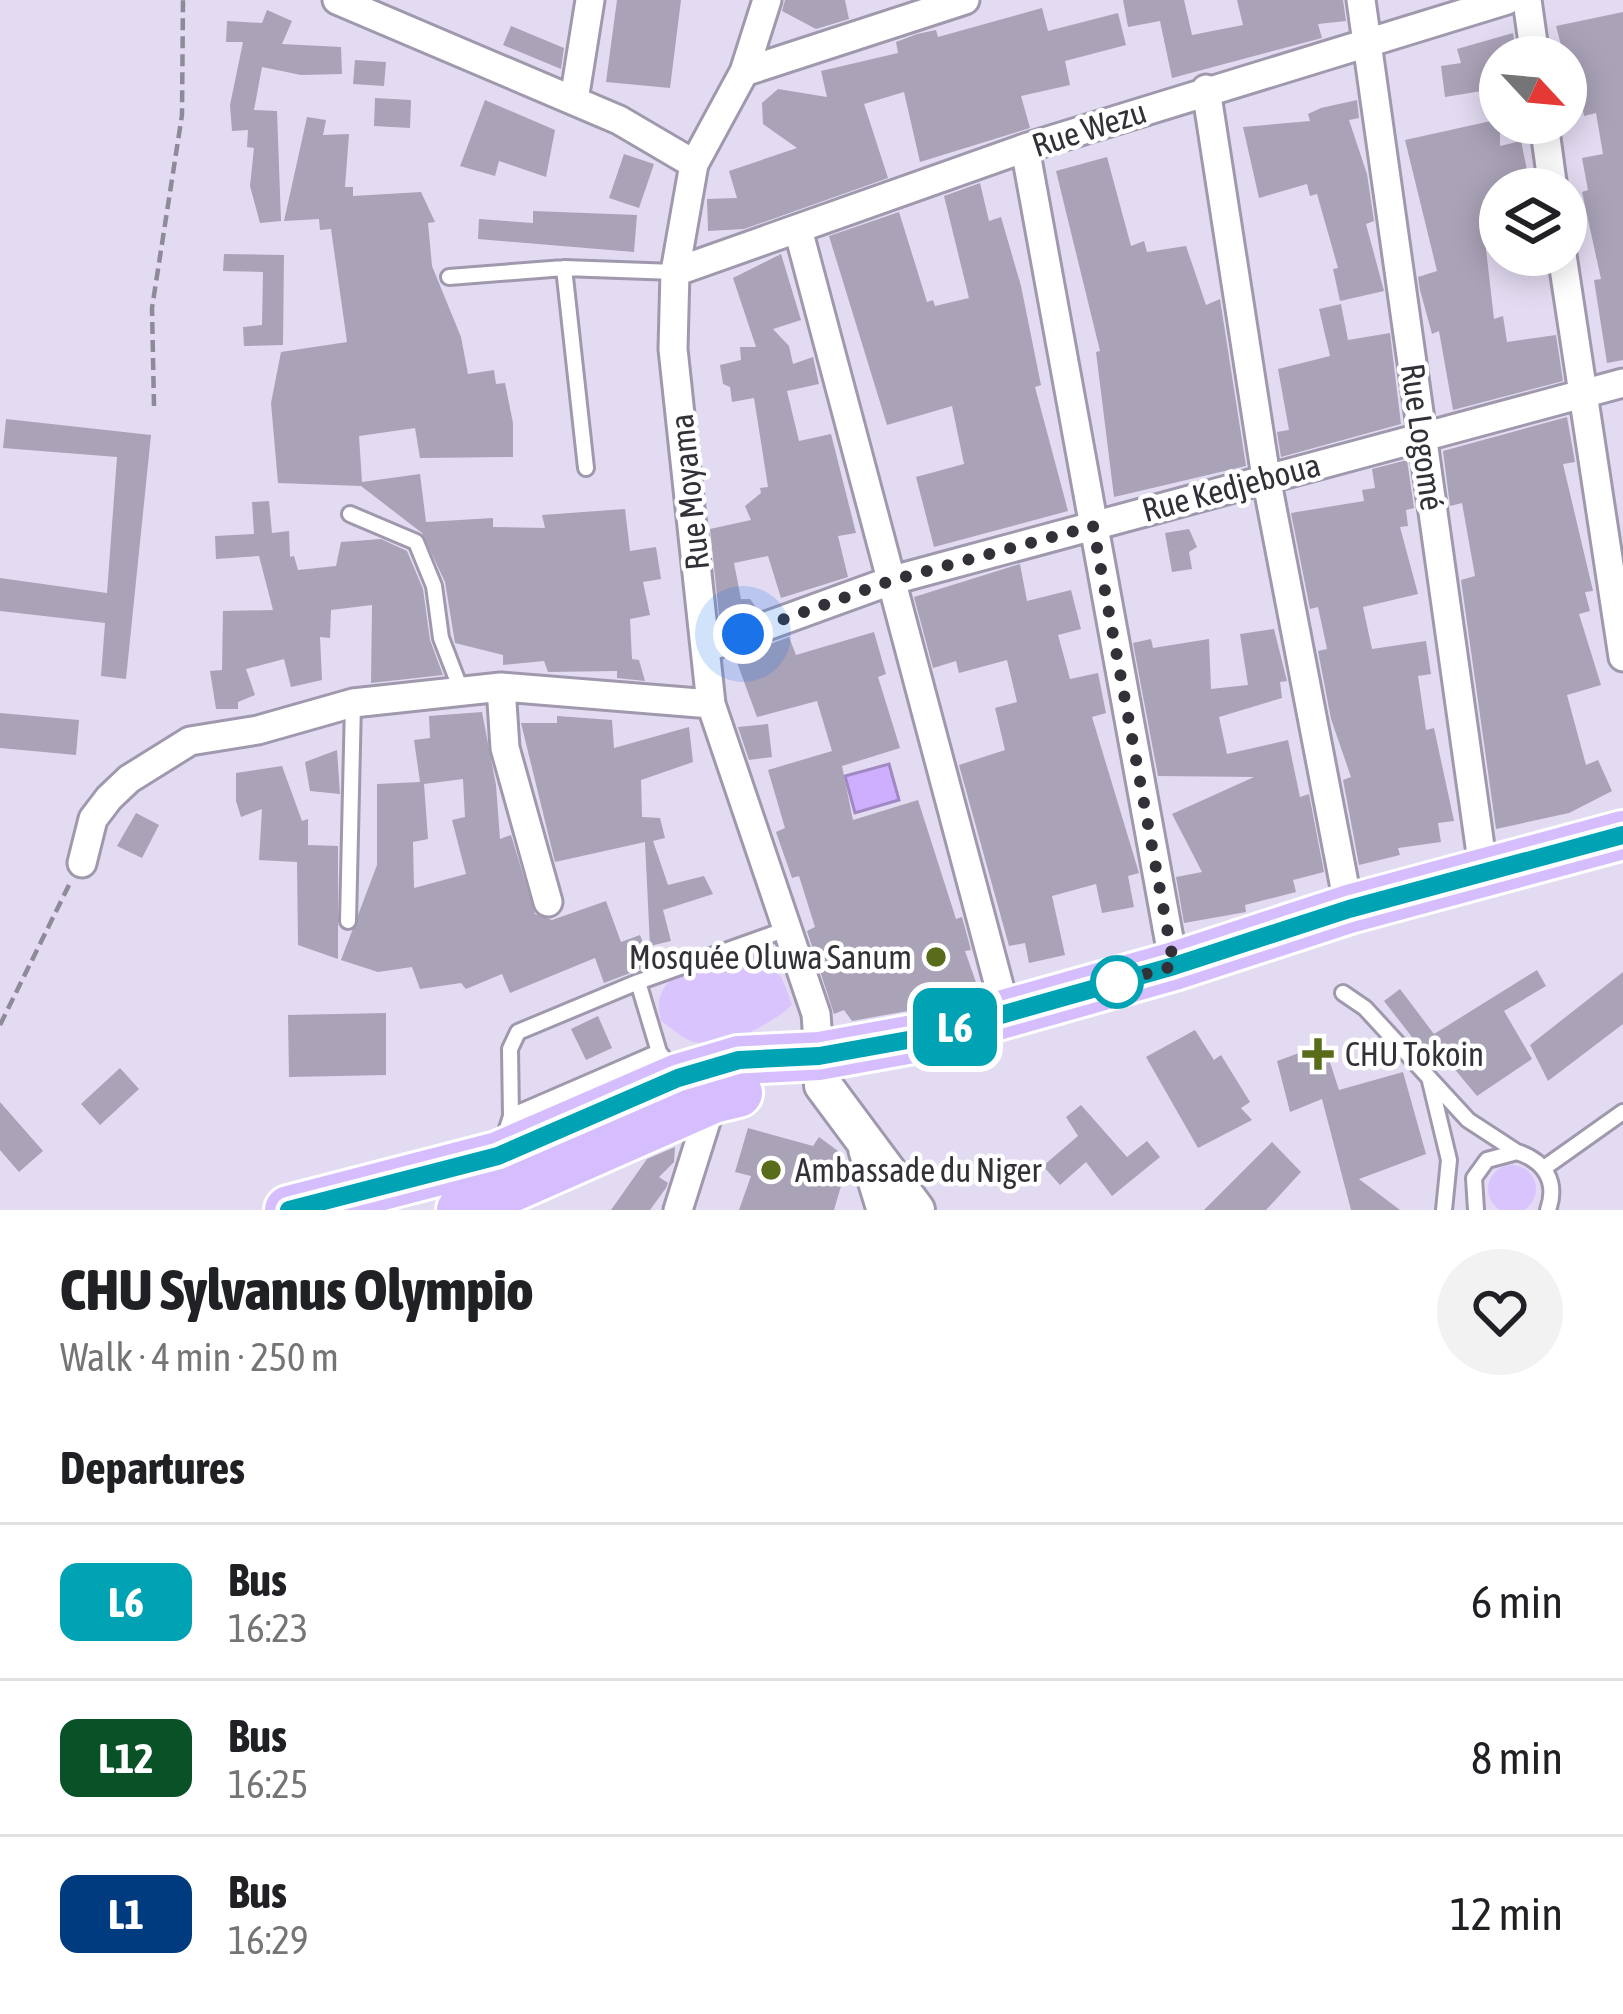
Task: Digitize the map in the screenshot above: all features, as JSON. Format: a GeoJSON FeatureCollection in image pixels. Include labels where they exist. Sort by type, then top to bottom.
{"type":"FeatureCollection","features":[{"type":"Feature","properties":{"kind":"highway"},"geometry":{"type":"LineString","coordinates":[[821,1070],[925,1063],[1170,995],[1484,875],[1623,835]]}},
{"type":"Feature","properties":{"kind":"highway"},"geometry":{"type":"LineString","coordinates":[[289,1210],[490,1178],[697,1072],[786,1084],[919,1038],[1174,966],[1623,862]]}},
{"type":"Feature","properties":{"kind":"street"},"geometry":{"type":"LineString","coordinates":[[337,0],[619,119],[694,164]]}},
{"type":"Feature","properties":{"kind":"street"},"geometry":{"type":"LineString","coordinates":[[574,100],[590,0]]}},
{"type":"Feature","properties":{"kind":"street","name":"Rue Moyama"},"geometry":{"type":"LineString","coordinates":[[767,0],[744,72],[694,164],[675,272],[673,349],[711,704],[816,1014],[821,1070]]}},
{"type":"Feature","properties":{"kind":"street"},"geometry":{"type":"LineString","coordinates":[[744,72],[965,0]]}},
{"type":"Feature","properties":{"kind":"street","name":"Rue Logomé"},"geometry":{"type":"LineString","coordinates":[[1361,0],[1484,875]]}},
{"type":"Feature","properties":{"kind":"street","name":"Rue Wezu"},"geometry":{"type":"LineString","coordinates":[[675,272],[799,232],[1025,148],[1507,0]]}},
{"type":"Feature","properties":{"kind":"street"},"geometry":{"type":"LineString","coordinates":[[1527,0],[1532,36]]}},
{"type":"Feature","properties":{"kind":"street"},"geometry":{"type":"LineString","coordinates":[[1206,89],[1266,477],[1352,923]]}},
{"type":"Feature","properties":{"kind":"street"},"geometry":{"type":"LineString","coordinates":[[1025,148],[1174,966]]}},
{"type":"Feature","properties":{"kind":"street"},"geometry":{"type":"LineString","coordinates":[[799,232],[1006,1012]]}},
{"type":"Feature","properties":{"kind":"street"},"geometry":{"type":"LineString","coordinates":[[1565,276],[1623,657]]}},
{"type":"Feature","properties":{"kind":"street","name":"Rue Kedjeboua"},"geometry":{"type":"LineString","coordinates":[[706,647],[893,580],[1623,383]]}},
{"type":"Feature","properties":{"kind":"street"},"geometry":{"type":"LineString","coordinates":[[501,687],[505,748],[548,902]]}},
{"type":"Feature","properties":{"kind":"street"},"geometry":{"type":"LineString","coordinates":[[82,862],[93,819],[109,799],[129,779],[190,741],[258,730],[353,703],[501,687],[711,704]]}},
{"type":"Feature","properties":{"kind":"street"},"geometry":{"type":"LineString","coordinates":[[821,1070],[860,1142],[916,1210]]}},
{"type":"Feature","properties":{"kind":"street"},"geometry":{"type":"LineString","coordinates":[[679,1210],[697,1072]]}},
{"type":"Feature","properties":{"kind":"street"},"geometry":{"type":"LineString","coordinates":[[860,1142],[881,1210]]}},
{"type":"Feature","properties":{"kind":"lane"},"geometry":{"type":"LineString","coordinates":[[564,268],[586,468]]}},
{"type":"Feature","properties":{"kind":"lane"},"geometry":{"type":"LineString","coordinates":[[449,277],[564,268],[675,272]]}},
{"type":"Feature","properties":{"kind":"lane"},"geometry":{"type":"LineString","coordinates":[[350,514],[416,542],[434,586],[441,638],[461,691]]}},
{"type":"Feature","properties":{"kind":"lane"},"geometry":{"type":"LineString","coordinates":[[348,921],[353,703]]}},
{"type":"Feature","properties":{"kind":"lane"},"geometry":{"type":"LineString","coordinates":[[490,1178],[510,1049],[518,1032],[638,982],[784,930]]}},
{"type":"Feature","properties":{"kind":"lane"},"geometry":{"type":"LineString","coordinates":[[490,1178],[697,1072],[638,982]]}},
{"type":"Feature","properties":{"kind":"lane"},"geometry":{"type":"LineString","coordinates":[[1342,993],[1365,1008],[1468,1120],[1544,1168],[1551,1182],[1548,1210]]}},
{"type":"Feature","properties":{"kind":"lane"},"geometry":{"type":"LineString","coordinates":[[1429,1076],[1450,1183],[1444,1210]]}},
{"type":"Feature","properties":{"kind":"lane"},"geometry":{"type":"LineString","coordinates":[[1544,1168],[1623,1112]]}},
{"type":"Feature","properties":{"kind":"lane"},"geometry":{"type":"LineString","coordinates":[[1476,1210],[1471,1187],[1487,1160],[1517,1152]]}},
{"type":"Feature","properties":{"kind":"lane"},"geometry":{"type":"LineString","coordinates":[[1450,1183],[1471,1187]]}},
{"type":"Feature","properties":{"kind":"path"},"geometry":{"type":"LineString","coordinates":[[154,406],[152,308],[182,115],[183,0]]}},
{"type":"Feature","properties":{"kind":"path"},"geometry":{"type":"LineString","coordinates":[[0,1025],[82,862]]}},
{"type":"Feature","properties":{"kind":"shaded area"},"geometry":{"type":"Polygon","coordinates":[[[889,764],[899,800],[855,813],[845,776],[889,764]]]}},
{"type":"Feature","properties":{"kind":"shaded area"},"geometry":{"type":"Polygon","coordinates":[[[734,950],[766,959],[784,983],[792,1005],[760,1027],[719,1042],[690,1041],[661,1021],[659,1005],[669,982],[693,966],[734,950]]]}},
{"type":"Feature","properties":{"kind":"shaded area"},"geometry":{"type":"Polygon","coordinates":[[[1503,1166],[1521,1166],[1535,1180],[1535,1198],[1524,1210],[1500,1210],[1489,1198],[1489,1180],[1503,1166]]]}},
{"type":"Feature","properties":{"kind":"building"},"geometry":{"type":"Polygon","coordinates":[[[617,0],[681,0],[670,88],[606,82],[617,0]]]}},
{"type":"Feature","properties":{"kind":"building"},"geometry":{"type":"Polygon","coordinates":[[[785,0],[845,0],[849,19],[816,29],[782,11],[785,0]]]}},
{"type":"Feature","properties":{"kind":"building"},"geometry":{"type":"Polygon","coordinates":[[[1123,0],[1184,0],[1192,35],[1243,25],[1237,0],[1343,0],[1346,21],[1318,24],[1322,38],[1172,78],[1160,21],[1128,27],[1123,0]]]}},
{"type":"Feature","properties":{"kind":"building"},"geometry":{"type":"Polygon","coordinates":[[[1042,8],[1048,31],[1118,13],[1126,45],[1065,61],[1070,85],[1021,96],[1030,128],[920,162],[904,92],[864,104],[888,178],[744,229],[708,231],[707,199],[737,198],[729,171],[797,148],[763,124],[762,103],[778,89],[827,97],[821,71],[898,53],[896,42],[917,34],[936,30],[938,37],[1042,8]]]}},
{"type":"Feature","properties":{"kind":"building"},"geometry":{"type":"Polygon","coordinates":[[[267,10],[292,21],[282,44],[341,47],[342,74],[301,75],[262,67],[254,110],[277,111],[281,221],[260,223],[250,186],[254,148],[247,147],[248,130],[232,131],[230,105],[243,42],[226,42],[227,21],[262,23],[267,10]]]}},
{"type":"Feature","properties":{"kind":"building"},"geometry":{"type":"Polygon","coordinates":[[[1623,12],[1623,360],[1607,363],[1594,280],[1601,279],[1587,215],[1587,168],[1582,158],[1603,154],[1596,113],[1587,115],[1587,36],[1559,36],[1556,26],[1623,12]]]}},
{"type":"Feature","properties":{"kind":"building"},"geometry":{"type":"Polygon","coordinates":[[[511,26],[564,48],[561,69],[503,45],[511,26]]]}},
{"type":"Feature","properties":{"kind":"building"},"geometry":{"type":"Polygon","coordinates":[[[1479,43],[1479,91],[1445,97],[1441,66],[1461,63],[1457,49],[1479,43]]]}},
{"type":"Feature","properties":{"kind":"building"},"geometry":{"type":"Polygon","coordinates":[[[355,60],[386,62],[384,86],[353,84],[355,60]]]}},
{"type":"Feature","properties":{"kind":"building"},"geometry":{"type":"Polygon","coordinates":[[[375,98],[411,100],[410,128],[374,126],[375,98]]]}},
{"type":"Feature","properties":{"kind":"building"},"geometry":{"type":"Polygon","coordinates":[[[485,100],[555,130],[546,177],[499,161],[495,176],[460,166],[485,100]]]}},
{"type":"Feature","properties":{"kind":"building"},"geometry":{"type":"Polygon","coordinates":[[[1357,100],[1359,118],[1349,120],[1367,174],[1374,221],[1366,224],[1384,291],[1340,301],[1333,269],[1338,268],[1317,194],[1310,196],[1307,184],[1259,198],[1243,127],[1310,121],[1308,114],[1321,108],[1357,100]]]}},
{"type":"Feature","properties":{"kind":"building"},"geometry":{"type":"Polygon","coordinates":[[[307,117],[326,120],[323,135],[349,134],[345,187],[353,187],[353,196],[421,192],[435,222],[428,223],[432,266],[461,337],[468,374],[494,370],[496,384],[505,383],[513,423],[513,457],[420,458],[415,428],[359,436],[362,482],[420,474],[426,522],[493,518],[493,527],[545,528],[542,515],[625,509],[630,551],[656,547],[661,579],[643,582],[650,615],[630,619],[632,659],[639,660],[645,681],[617,678],[617,671],[548,672],[544,661],[503,665],[503,655],[455,643],[445,582],[422,533],[361,486],[278,483],[271,403],[281,352],[347,342],[331,229],[320,230],[319,219],[284,221],[307,117]]]}},
{"type":"Feature","properties":{"kind":"building"},"geometry":{"type":"Polygon","coordinates":[[[1479,124],[1479,144],[1522,144],[1527,168],[1479,168],[1479,276],[1489,276],[1494,319],[1503,316],[1507,342],[1556,335],[1563,381],[1453,410],[1439,331],[1432,334],[1420,290],[1418,277],[1437,271],[1405,140],[1479,124]]]}},
{"type":"Feature","properties":{"kind":"building"},"geometry":{"type":"Polygon","coordinates":[[[624,154],[654,164],[639,208],[609,198],[624,154]]]}},
{"type":"Feature","properties":{"kind":"building"},"geometry":{"type":"Polygon","coordinates":[[[1107,157],[1131,246],[1144,241],[1147,252],[1186,246],[1206,305],[1220,299],[1246,466],[1114,497],[1096,352],[1100,351],[1056,171],[1107,157]]]}},
{"type":"Feature","properties":{"kind":"building"},"geometry":{"type":"Polygon","coordinates":[[[980,183],[989,221],[1001,217],[1021,286],[1041,385],[1035,387],[1068,511],[934,547],[916,477],[964,464],[952,406],[887,425],[829,236],[899,212],[927,302],[933,300],[935,306],[969,298],[944,196],[980,183]]]}},
{"type":"Feature","properties":{"kind":"building"},"geometry":{"type":"Polygon","coordinates":[[[533,211],[637,215],[634,252],[478,239],[479,219],[533,223],[533,211]]]}},
{"type":"Feature","properties":{"kind":"building"},"geometry":{"type":"Polygon","coordinates":[[[224,254],[284,255],[283,345],[244,346],[243,327],[262,325],[263,272],[223,271],[224,254]]]}},
{"type":"Feature","properties":{"kind":"building"},"geometry":{"type":"Polygon","coordinates":[[[781,254],[801,320],[773,329],[789,346],[793,364],[813,357],[819,384],[787,391],[799,441],[831,434],[856,533],[838,536],[848,577],[781,598],[768,556],[734,563],[741,599],[750,599],[758,610],[720,624],[710,529],[751,520],[745,506],[761,493],[760,488],[768,487],[754,398],[732,402],[730,387],[723,384],[720,365],[741,360],[740,347],[756,347],[733,278],[781,254]]]}},
{"type":"Feature","properties":{"kind":"building"},"geometry":{"type":"Polygon","coordinates":[[[1341,304],[1348,340],[1390,333],[1401,424],[1281,457],[1277,432],[1289,430],[1278,369],[1330,356],[1319,309],[1341,304]]]}},
{"type":"Feature","properties":{"kind":"building"},"geometry":{"type":"Polygon","coordinates":[[[1567,417],[1575,462],[1563,464],[1593,591],[1585,592],[1590,611],[1579,614],[1601,685],[1567,695],[1586,765],[1598,760],[1612,791],[1569,813],[1496,829],[1461,580],[1475,576],[1462,503],[1450,506],[1443,451],[1567,417]]]}},
{"type":"Feature","properties":{"kind":"building"},"geometry":{"type":"Polygon","coordinates":[[[6,419],[151,435],[126,679],[101,676],[105,623],[0,611],[0,578],[107,593],[117,457],[3,448],[6,419]]]}},
{"type":"Feature","properties":{"kind":"building"},"geometry":{"type":"Polygon","coordinates":[[[1407,460],[1414,508],[1406,510],[1408,526],[1400,527],[1418,594],[1363,607],[1372,649],[1426,641],[1431,674],[1418,676],[1426,730],[1434,728],[1454,821],[1438,823],[1441,842],[1398,848],[1400,855],[1359,865],[1343,780],[1351,777],[1331,719],[1318,651],[1327,649],[1318,607],[1310,609],[1291,513],[1364,501],[1362,490],[1375,488],[1372,469],[1407,460]]]}},
{"type":"Feature","properties":{"kind":"building"},"geometry":{"type":"Polygon","coordinates":[[[269,501],[272,533],[289,531],[290,557],[294,556],[298,570],[336,566],[341,542],[381,539],[407,551],[423,589],[430,640],[443,675],[371,683],[372,605],[331,610],[330,638],[320,637],[322,680],[291,687],[284,659],[246,669],[255,695],[238,702],[238,709],[216,709],[210,671],[222,670],[223,611],[273,610],[259,556],[216,559],[215,536],[254,534],[252,502],[269,501]]]}},
{"type":"Feature","properties":{"kind":"building"},"geometry":{"type":"Polygon","coordinates":[[[1189,529],[1197,547],[1189,552],[1192,569],[1172,572],[1165,533],[1189,529]]]}},
{"type":"Feature","properties":{"kind":"building"},"geometry":{"type":"Polygon","coordinates":[[[1020,564],[1027,601],[1071,590],[1081,629],[1058,635],[1070,679],[1098,673],[1106,713],[1092,717],[1139,873],[1128,876],[1134,907],[1102,913],[1096,884],[1052,896],[1065,955],[1029,963],[1025,943],[1009,946],[959,765],[1005,750],[995,708],[1017,702],[1007,660],[959,673],[956,661],[933,668],[914,597],[1020,564]]]}},
{"type":"Feature","properties":{"kind":"building"},"geometry":{"type":"Polygon","coordinates":[[[1274,629],[1287,681],[1280,682],[1282,698],[1219,717],[1227,754],[1288,740],[1300,797],[1309,794],[1324,872],[1293,880],[1296,892],[1245,905],[1246,912],[1184,923],[1176,877],[1202,872],[1172,814],[1254,777],[1158,776],[1133,643],[1151,639],[1153,648],[1209,639],[1211,689],[1248,685],[1240,634],[1274,629]]]}},
{"type":"Feature","properties":{"kind":"building"},"geometry":{"type":"Polygon","coordinates":[[[874,632],[886,674],[878,677],[900,748],[842,766],[853,820],[918,800],[956,919],[962,917],[971,950],[965,951],[978,988],[913,1010],[852,1021],[844,1010],[834,1014],[807,931],[815,927],[799,876],[792,878],[776,832],[785,828],[768,770],[832,751],[817,701],[757,717],[735,657],[789,637],[796,655],[874,632]]]}},
{"type":"Feature","properties":{"kind":"building"},"geometry":{"type":"Polygon","coordinates":[[[482,712],[496,785],[500,839],[511,835],[535,914],[552,920],[606,901],[621,942],[640,935],[651,965],[604,983],[595,958],[510,993],[502,974],[466,989],[461,983],[420,989],[412,967],[378,972],[341,960],[377,865],[377,784],[420,782],[414,740],[430,738],[429,716],[482,712]],[[463,779],[424,784],[428,839],[413,842],[414,888],[466,874],[452,820],[465,817],[463,779]]]}},
{"type":"Feature","properties":{"kind":"building"},"geometry":{"type":"Polygon","coordinates":[[[0,713],[79,720],[76,755],[0,748],[0,713]]]}},
{"type":"Feature","properties":{"kind":"building"},"geometry":{"type":"Polygon","coordinates":[[[557,716],[612,720],[614,748],[689,727],[693,762],[641,780],[642,817],[660,818],[665,838],[653,841],[668,885],[704,876],[713,894],[663,910],[671,941],[650,946],[645,842],[555,862],[521,723],[557,723],[557,716]]]}},
{"type":"Feature","properties":{"kind":"building"},"geometry":{"type":"Polygon","coordinates":[[[768,724],[772,757],[749,760],[738,727],[768,724]]]}},
{"type":"Feature","properties":{"kind":"building"},"geometry":{"type":"Polygon","coordinates":[[[337,750],[340,794],[310,791],[305,762],[337,750]]]}},
{"type":"Feature","properties":{"kind":"building"},"geometry":{"type":"Polygon","coordinates":[[[282,766],[302,821],[308,819],[308,845],[338,846],[338,959],[298,945],[297,862],[259,860],[262,809],[241,817],[236,801],[236,773],[282,766]]]}},
{"type":"Feature","properties":{"kind":"building"},"geometry":{"type":"Polygon","coordinates":[[[136,813],[159,825],[142,858],[117,846],[136,813]]]}},
{"type":"Feature","properties":{"kind":"building"},"geometry":{"type":"Polygon","coordinates":[[[1537,970],[1546,986],[1504,1011],[1532,1059],[1477,1096],[1447,1060],[1436,1068],[1384,1001],[1400,989],[1434,1034],[1537,970]]]}},
{"type":"Feature","properties":{"kind":"building"},"geometry":{"type":"Polygon","coordinates":[[[1623,972],[1623,1024],[1548,1081],[1530,1045],[1623,972]]]}},
{"type":"Feature","properties":{"kind":"building"},"geometry":{"type":"Polygon","coordinates":[[[386,1013],[386,1075],[289,1077],[288,1015],[386,1013]]]}},
{"type":"Feature","properties":{"kind":"building"},"geometry":{"type":"Polygon","coordinates":[[[598,1016],[612,1048],[586,1060],[571,1029],[598,1016]]]}},
{"type":"Feature","properties":{"kind":"building"},"geometry":{"type":"Polygon","coordinates":[[[1195,1030],[1214,1060],[1221,1055],[1250,1102],[1241,1108],[1252,1120],[1198,1148],[1146,1057],[1195,1030]]]}},
{"type":"Feature","properties":{"kind":"building"},"geometry":{"type":"Polygon","coordinates":[[[1324,1044],[1339,1090],[1403,1072],[1426,1154],[1359,1179],[1400,1210],[1351,1210],[1322,1099],[1290,1112],[1277,1061],[1324,1044]]]}},
{"type":"Feature","properties":{"kind":"building"},"geometry":{"type":"Polygon","coordinates":[[[120,1068],[139,1089],[100,1125],[81,1104],[120,1068]]]}},
{"type":"Feature","properties":{"kind":"building"},"geometry":{"type":"Polygon","coordinates":[[[0,1102],[43,1151],[19,1172],[0,1150],[0,1102]]]}},
{"type":"Feature","properties":{"kind":"building"},"geometry":{"type":"Polygon","coordinates":[[[1081,1105],[1127,1157],[1147,1141],[1160,1157],[1112,1196],[1086,1162],[1060,1185],[1043,1166],[1078,1136],[1066,1117],[1081,1105]]]}},
{"type":"Feature","properties":{"kind":"building"},"geometry":{"type":"Polygon","coordinates":[[[748,1128],[813,1146],[819,1137],[838,1151],[833,1183],[841,1186],[834,1210],[739,1210],[751,1176],[735,1172],[748,1128]]]}},
{"type":"Feature","properties":{"kind":"building"},"geometry":{"type":"Polygon","coordinates":[[[1272,1142],[1301,1172],[1266,1210],[1204,1210],[1272,1142]]]}},
{"type":"Feature","properties":{"kind":"building"},"geometry":{"type":"Polygon","coordinates":[[[675,1147],[674,1162],[659,1177],[668,1183],[650,1210],[611,1210],[647,1159],[675,1147]]]}},
{"type":"Feature","properties":{"kind":"bus line","name":"L6"},"geometry":{"type":"LineString","coordinates":[[289,1210],[498,1156],[678,1078],[739,1060],[819,1056],[919,1038],[1174,966],[1349,909],[1623,835]]}},
{"type":"Feature","properties":{"kind":"place","name":"Mosquée Oluwa Sanum"},"geometry":{"type":"Point","coordinates":[936,957]}},
{"type":"Feature","properties":{"kind":"place","name":"CHU Tokoin"},"geometry":{"type":"Point","coordinates":[1318,1054]}},
{"type":"Feature","properties":{"kind":"place","name":"Ambassade du Niger"},"geometry":{"type":"Point","coordinates":[771,1170]}},
{"type":"Feature","properties":{"kind":"route"},"geometry":{"type":"LineString","coordinates":[[743,634],[893,580],[1093,526],[1174,966],[1117,982]]}}]}
